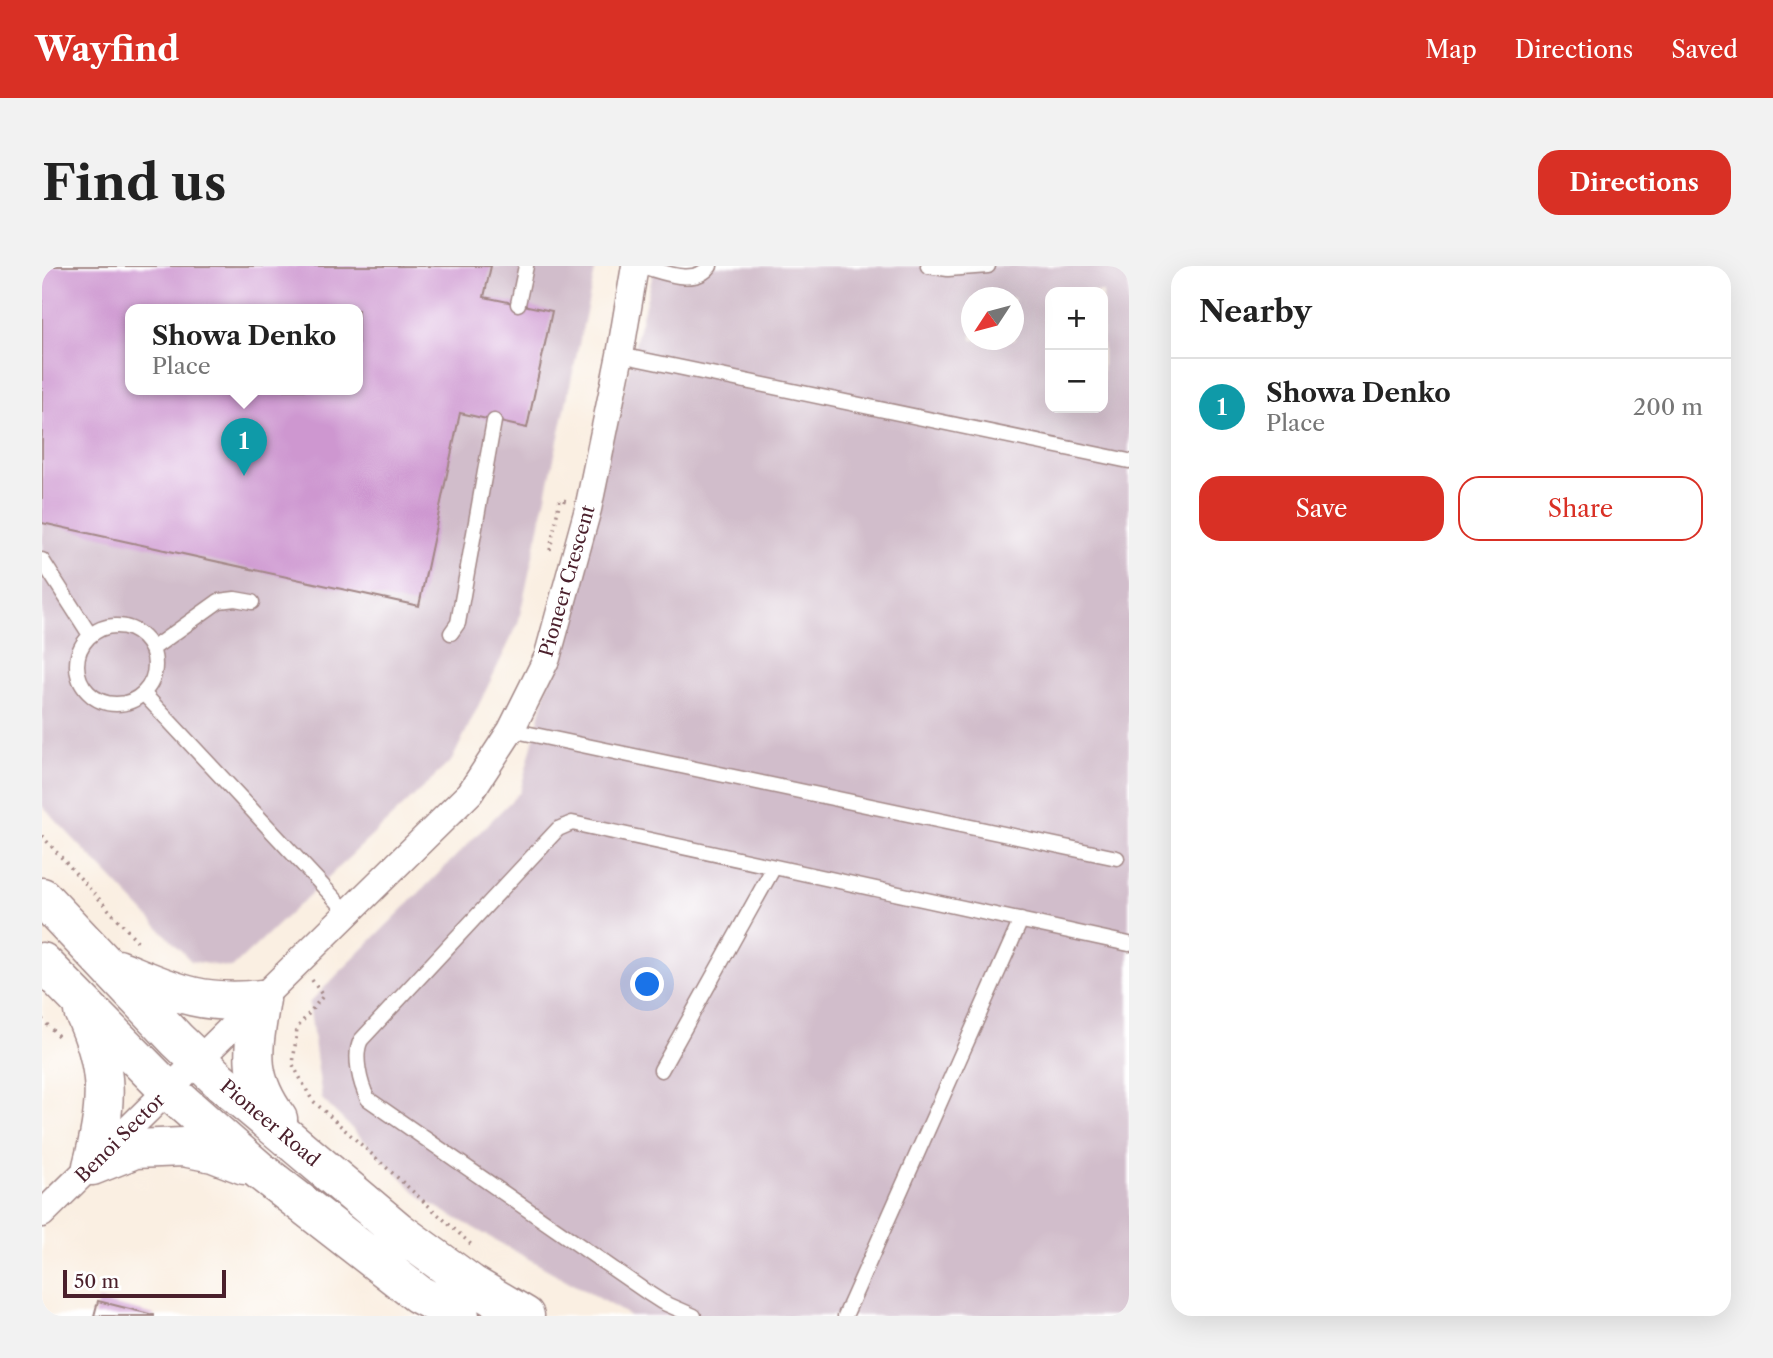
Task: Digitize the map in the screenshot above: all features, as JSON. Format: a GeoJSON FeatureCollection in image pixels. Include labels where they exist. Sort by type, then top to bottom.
{"type":"FeatureCollection","features":[{"type":"Feature","properties":{"kind":"main road","name":"Pioneer Road"},"geometry":{"type":"LineString","coordinates":[[42,897],[198,1062],[398,1230],[466,1300]]}},
{"type":"Feature","properties":{"kind":"main road","name":"Pioneer Road"},"geometry":{"type":"LineString","coordinates":[[42,962],[169,1090],[260,1171],[418,1294],[466,1300],[525,1316]]}},
{"type":"Feature","properties":{"kind":"main road"},"geometry":{"type":"LineString","coordinates":[[106,964],[189,997],[215,1002],[261,999],[254,1073],[263,1099],[306,1153]]}},
{"type":"Feature","properties":{"kind":"main road"},"geometry":{"type":"LineString","coordinates":[[76,996],[96,1038],[102,1065],[105,1102],[92,1167]]}},
{"type":"Feature","properties":{"kind":"main road"},"geometry":{"type":"LineString","coordinates":[[92,1167],[135,1149],[184,1147],[213,1153],[260,1171]]}},
{"type":"Feature","properties":{"kind":"street","name":"Pioneer Crescent"},"geometry":{"type":"LineString","coordinates":[[198,1062],[470,793],[511,730],[547,658],[588,509],[620,355],[635,266]]}},
{"type":"Feature","properties":{"kind":"street","name":"Benoi Sector"},"geometry":{"type":"LineString","coordinates":[[42,1214],[198,1062]]}},
{"type":"Feature","properties":{"kind":"lane"},"geometry":{"type":"LineString","coordinates":[[518,304],[526,266]]}},
{"type":"Feature","properties":{"kind":"lane"},"geometry":{"type":"LineString","coordinates":[[641,266],[688,278],[700,276],[710,266]]}},
{"type":"Feature","properties":{"kind":"lane"},"geometry":{"type":"LineString","coordinates":[[928,266],[948,269],[988,266]]}},
{"type":"Feature","properties":{"kind":"lane"},"geometry":{"type":"LineString","coordinates":[[620,355],[1129,461]]}},
{"type":"Feature","properties":{"kind":"lane"},"geometry":{"type":"LineString","coordinates":[[451,633],[458,623],[494,421]]}},
{"type":"Feature","properties":{"kind":"lane"},"geometry":{"type":"LineString","coordinates":[[42,560],[90,635]]}},
{"type":"Feature","properties":{"kind":"lane"},"geometry":{"type":"LineString","coordinates":[[152,649],[219,601],[235,599],[253,602]]}},
{"type":"Feature","properties":{"kind":"lane"},"geometry":{"type":"LineString","coordinates":[[117,625],[132,629],[144,637],[152,649],[155,665],[152,681],[143,694],[128,702],[110,703],[94,696],[88,690],[82,683],[77,666],[80,649],[90,635],[117,625]]}},
{"type":"Feature","properties":{"kind":"lane"},"geometry":{"type":"LineString","coordinates":[[143,694],[349,914]]}},
{"type":"Feature","properties":{"kind":"lane"},"geometry":{"type":"LineString","coordinates":[[511,730],[1117,858]]}},
{"type":"Feature","properties":{"kind":"lane"},"geometry":{"type":"LineString","coordinates":[[694,1316],[648,1293],[368,1099],[362,1086],[358,1047],[362,1040],[558,829],[572,823],[1129,944]]}},
{"type":"Feature","properties":{"kind":"lane"},"geometry":{"type":"LineString","coordinates":[[662,1070],[774,867]]}},
{"type":"Feature","properties":{"kind":"lane"},"geometry":{"type":"LineString","coordinates":[[845,1316],[1021,920]]}},
{"type":"Feature","properties":{"kind":"path"},"geometry":{"type":"LineString","coordinates":[[549,552],[559,499],[588,509]]}},
{"type":"Feature","properties":{"kind":"path"},"geometry":{"type":"LineString","coordinates":[[42,836],[139,944]]}},
{"type":"Feature","properties":{"kind":"path"},"geometry":{"type":"LineString","coordinates":[[299,961],[323,996],[297,1028],[293,1065],[312,1100],[480,1253],[466,1300]]}},
{"type":"Feature","properties":{"kind":"shaded area"},"geometry":{"type":"Polygon","coordinates":[[[42,266],[596,266],[518,624],[452,760],[232,968],[191,961],[42,806],[42,266]]]}},
{"type":"Feature","properties":{"kind":"shaded area"},"geometry":{"type":"Polygon","coordinates":[[[655,266],[1129,266],[1129,1316],[630,1316],[424,1200],[322,1099],[309,1003],[520,792],[655,266]]]}},
{"type":"Feature","properties":{"kind":"building"},"geometry":{"type":"Polygon","coordinates":[[[42,266],[491,266],[484,297],[552,311],[527,428],[460,413],[419,606],[42,523],[42,266]]]}},
{"type":"Feature","properties":{"kind":"building"},"geometry":{"type":"Polygon","coordinates":[[[98,1301],[154,1315],[154,1316],[94,1316],[98,1301]]]}},
{"type":"Feature","properties":{"kind":"place","name":"Showa Denko"},"geometry":{"type":"Point","coordinates":[244,476]}}]}
